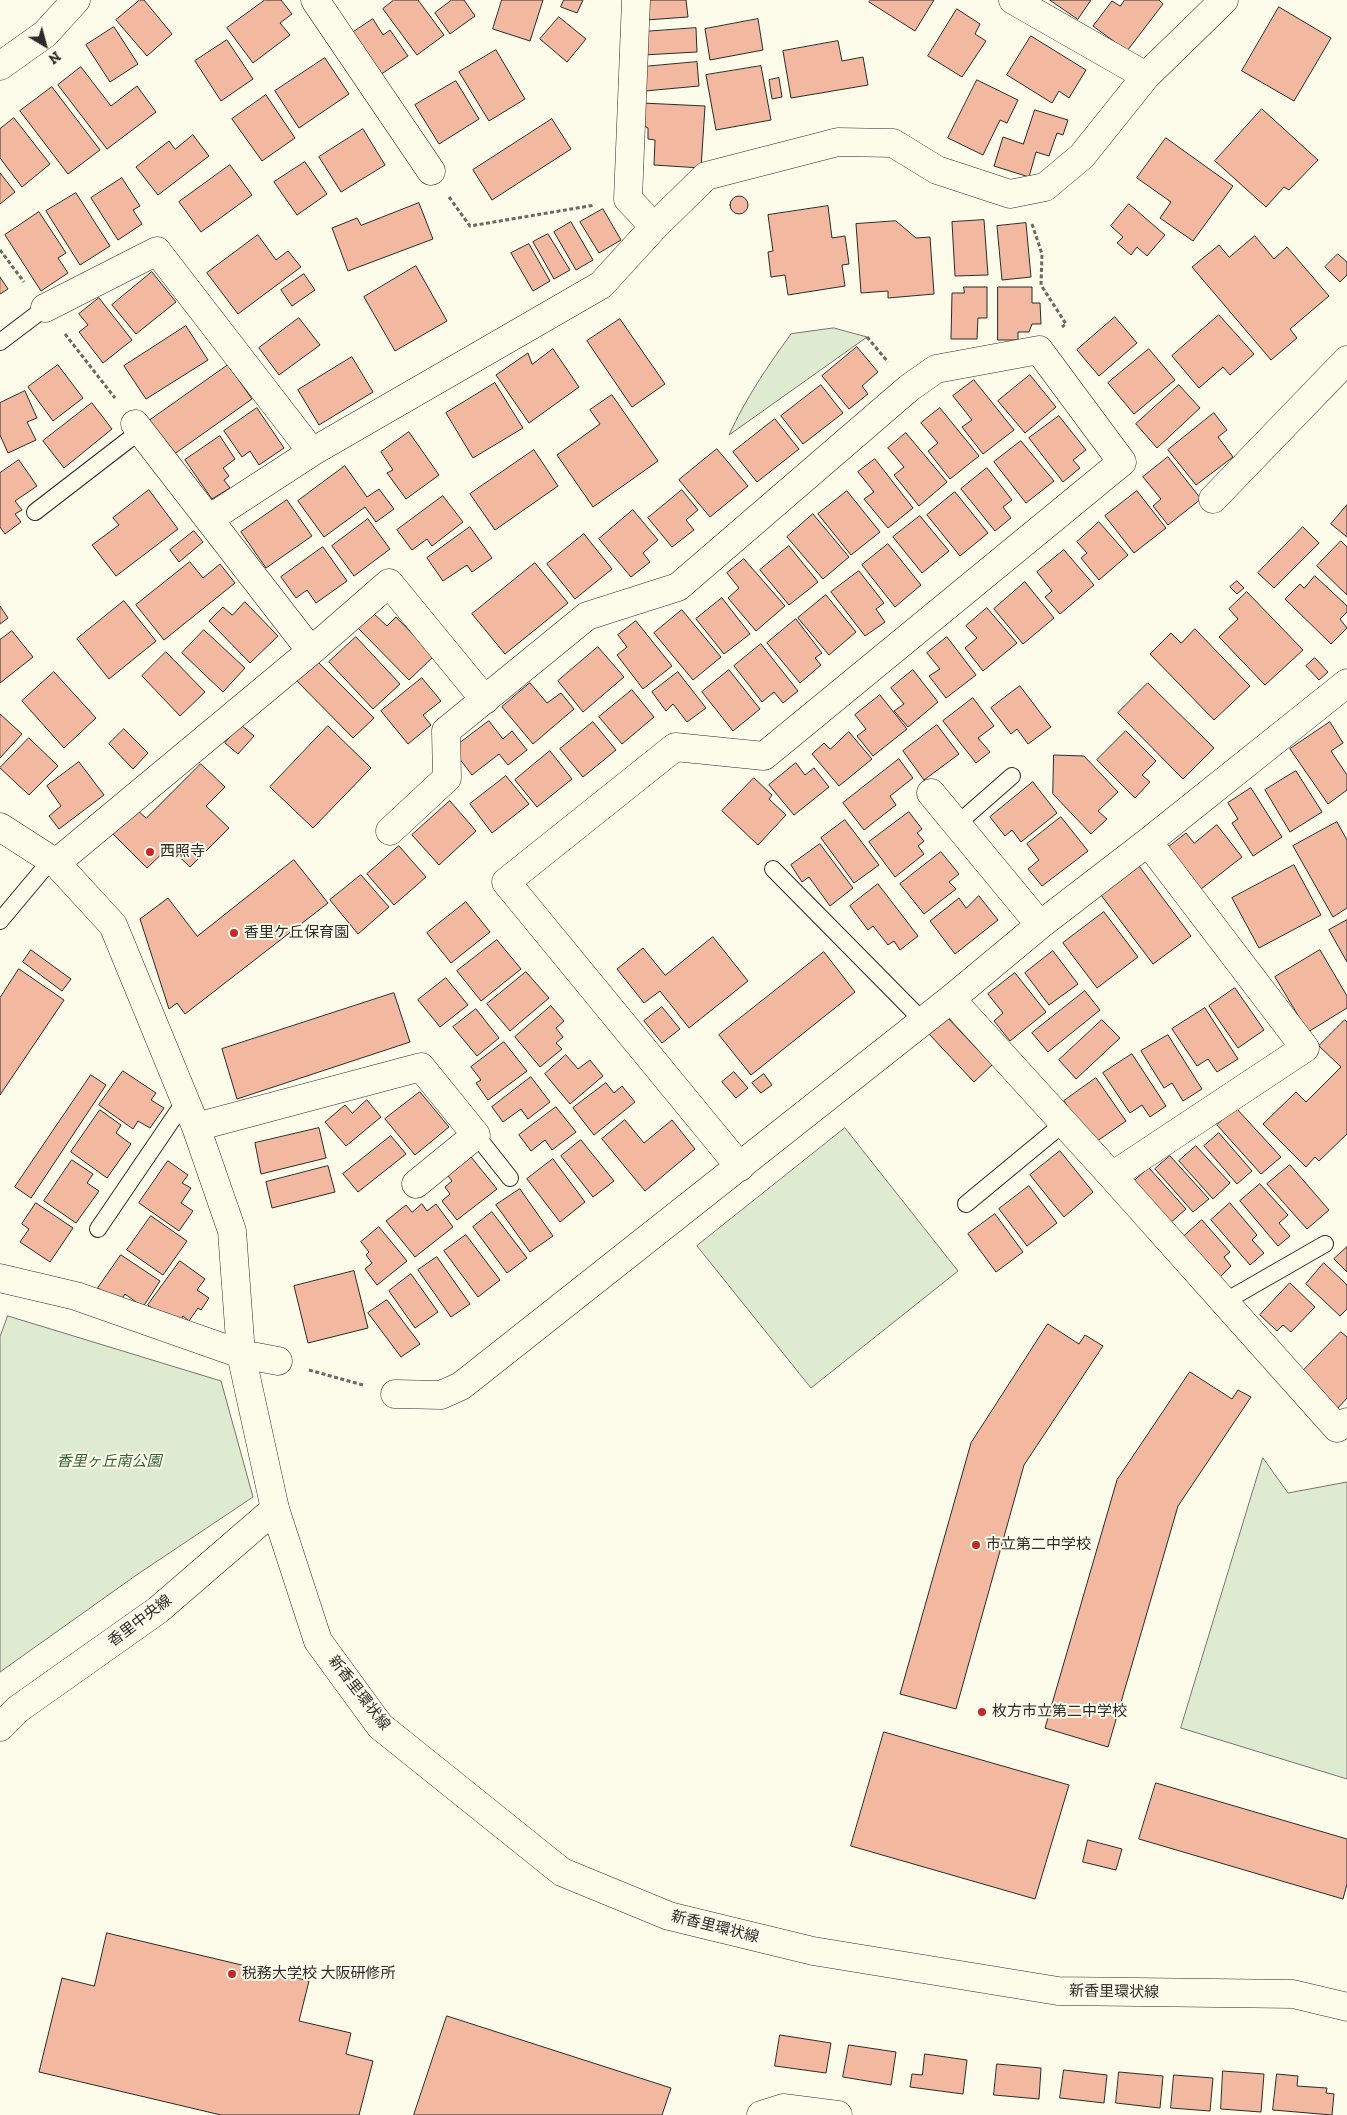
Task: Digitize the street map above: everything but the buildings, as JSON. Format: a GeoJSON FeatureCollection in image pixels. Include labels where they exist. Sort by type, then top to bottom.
{"type":"FeatureCollection","features":[{"type":"Feature","properties":{"kind":"street"},"geometry":{"type":"LineString","coordinates":[[0,66],[45,34],[76,0]]}},
{"type":"Feature","properties":{"kind":"street"},"geometry":{"type":"LineString","coordinates":[[315,0],[431,171]]}},
{"type":"Feature","properties":{"kind":"street"},"geometry":{"type":"LineString","coordinates":[[636,0],[628,199],[654,227]]}},
{"type":"Feature","properties":{"kind":"street"},"geometry":{"type":"LineString","coordinates":[[1014,0],[1146,76]]}},
{"type":"Feature","properties":{"kind":"street"},"geometry":{"type":"LineString","coordinates":[[209,519],[312,452],[601,285],[654,227],[706,176],[838,142],[893,143],[937,170],[1010,194],[1045,187],[1082,156],[1146,76],[1224,0]]}},
{"type":"Feature","properties":{"kind":"street"},"geometry":{"type":"LineString","coordinates":[[45,308],[157,250],[312,452]]}},
{"type":"Feature","properties":{"kind":"street"},"geometry":{"type":"LineString","coordinates":[[390,831],[448,778],[446,731],[587,616],[678,588],[908,388],[936,369],[1039,350],[1122,462],[764,756],[675,746],[506,882],[740,1167]]}},
{"type":"Feature","properties":{"kind":"street"},"geometry":{"type":"LineString","coordinates":[[1212,499],[1347,360]]}},
{"type":"Feature","properties":{"kind":"street"},"geometry":{"type":"LineString","coordinates":[[138,427],[310,652]]}},
{"type":"Feature","properties":{"kind":"street"},"geometry":{"type":"LineString","coordinates":[[54,861],[310,652],[389,583],[485,700]]}},
{"type":"Feature","properties":{"kind":"street"},"geometry":{"type":"LineString","coordinates":[[395,1394],[441,1395],[461,1386],[951,1000],[1040,925],[1345,694]]}},
{"type":"Feature","properties":{"kind":"street"},"geometry":{"type":"LineString","coordinates":[[930,793],[1040,925]]}},
{"type":"Feature","properties":{"kind":"street","name":"新香里環状線"},"geometry":{"type":"LineString","coordinates":[[0,827],[54,861],[113,925],[196,1128],[232,1231],[241,1354],[275,1509],[318,1641],[380,1726],[562,1872],[670,1916],[813,1951],[1058,1991],[1293,1994],[1347,2007]]}},
{"type":"Feature","properties":{"kind":"street"},"geometry":{"type":"LineString","coordinates":[[1112,1176],[1306,1048],[1148,842]]}},
{"type":"Feature","properties":{"kind":"street"},"geometry":{"type":"LineString","coordinates":[[951,1000],[1112,1176],[1337,1428],[1347,1422]]}},
{"type":"Feature","properties":{"kind":"street"},"geometry":{"type":"LineString","coordinates":[[196,1128],[421,1066],[476,1135],[416,1184]]}},
{"type":"Feature","properties":{"kind":"street"},"geometry":{"type":"LineString","coordinates":[[0,1278],[76,1296],[241,1354],[278,1361]]}},
{"type":"Feature","properties":{"kind":"street","name":"香里中央線"},"geometry":{"type":"LineString","coordinates":[[0,1726],[18,1709],[158,1610],[275,1509]]}},
{"type":"Feature","properties":{"kind":"street"},"geometry":{"type":"LineString","coordinates":[[761,2115],[783,2108],[838,2115]]}},
{"type":"Feature","properties":{"kind":"lane"},"geometry":{"type":"LineString","coordinates":[[0,342],[45,308]]}},
{"type":"Feature","properties":{"kind":"lane"},"geometry":{"type":"LineString","coordinates":[[35,512],[138,427]]}},
{"type":"Feature","properties":{"kind":"lane"},"geometry":{"type":"LineString","coordinates":[[956,825],[1012,776]]}},
{"type":"Feature","properties":{"kind":"lane"},"geometry":{"type":"LineString","coordinates":[[0,921],[54,861]]}},
{"type":"Feature","properties":{"kind":"lane"},"geometry":{"type":"LineString","coordinates":[[773,869],[923,1021]]}},
{"type":"Feature","properties":{"kind":"lane"},"geometry":{"type":"LineString","coordinates":[[98,1229],[185,1102]]}},
{"type":"Feature","properties":{"kind":"lane"},"geometry":{"type":"LineString","coordinates":[[966,1204],[1064,1123]]}},
{"type":"Feature","properties":{"kind":"lane"},"geometry":{"type":"LineString","coordinates":[[476,1135],[510,1178]]}},
{"type":"Feature","properties":{"kind":"lane"},"geometry":{"type":"LineString","coordinates":[[1224,1302],[1325,1244]]}},
{"type":"Feature","properties":{"kind":"path"},"geometry":{"type":"LineString","coordinates":[[431,171],[470,226],[628,199]]}},
{"type":"Feature","properties":{"kind":"path"},"geometry":{"type":"LineString","coordinates":[[1034,226],[1042,254],[1041,285],[1066,324],[1056,332]]}},
{"type":"Feature","properties":{"kind":"path"},"geometry":{"type":"LineString","coordinates":[[0,250],[138,427]]}},
{"type":"Feature","properties":{"kind":"path"},"geometry":{"type":"LineString","coordinates":[[278,1361],[395,1394]]}},
{"type":"Feature","properties":{"kind":"green space"},"geometry":{"type":"Polygon","coordinates":[[[834,328],[867,337],[729,435],[757,383],[791,334],[834,328]]]}},
{"type":"Feature","properties":{"kind":"green space"},"geometry":{"type":"Polygon","coordinates":[[[845,1128],[958,1271],[811,1388],[697,1246],[845,1128]]]}},
{"type":"Feature","properties":{"kind":"green space","name":"香里ヶ丘南公園"},"geometry":{"type":"Polygon","coordinates":[[[8,1316],[221,1381],[253,1497],[135,1576],[0,1672],[0,1337],[8,1316]]]}},
{"type":"Feature","properties":{"kind":"green space"},"geometry":{"type":"Polygon","coordinates":[[[1263,1458],[1288,1493],[1347,1482],[1347,1779],[1181,1728],[1263,1458]]]}},
{"type":"Feature","properties":{"kind":"place","name":"西照寺"},"geometry":{"type":"Point","coordinates":[150,852]}},
{"type":"Feature","properties":{"kind":"place","name":"香里ケ丘保育園"},"geometry":{"type":"Point","coordinates":[234,933]}},
{"type":"Feature","properties":{"kind":"place","name":"市立第二中学校"},"geometry":{"type":"Point","coordinates":[976,1545]}},
{"type":"Feature","properties":{"kind":"place","name":"枚方市立第二中学校"},"geometry":{"type":"Point","coordinates":[982,1712]}},
{"type":"Feature","properties":{"kind":"place","name":"税務大学校 大阪研修所"},"geometry":{"type":"Point","coordinates":[232,1974]}}]}
